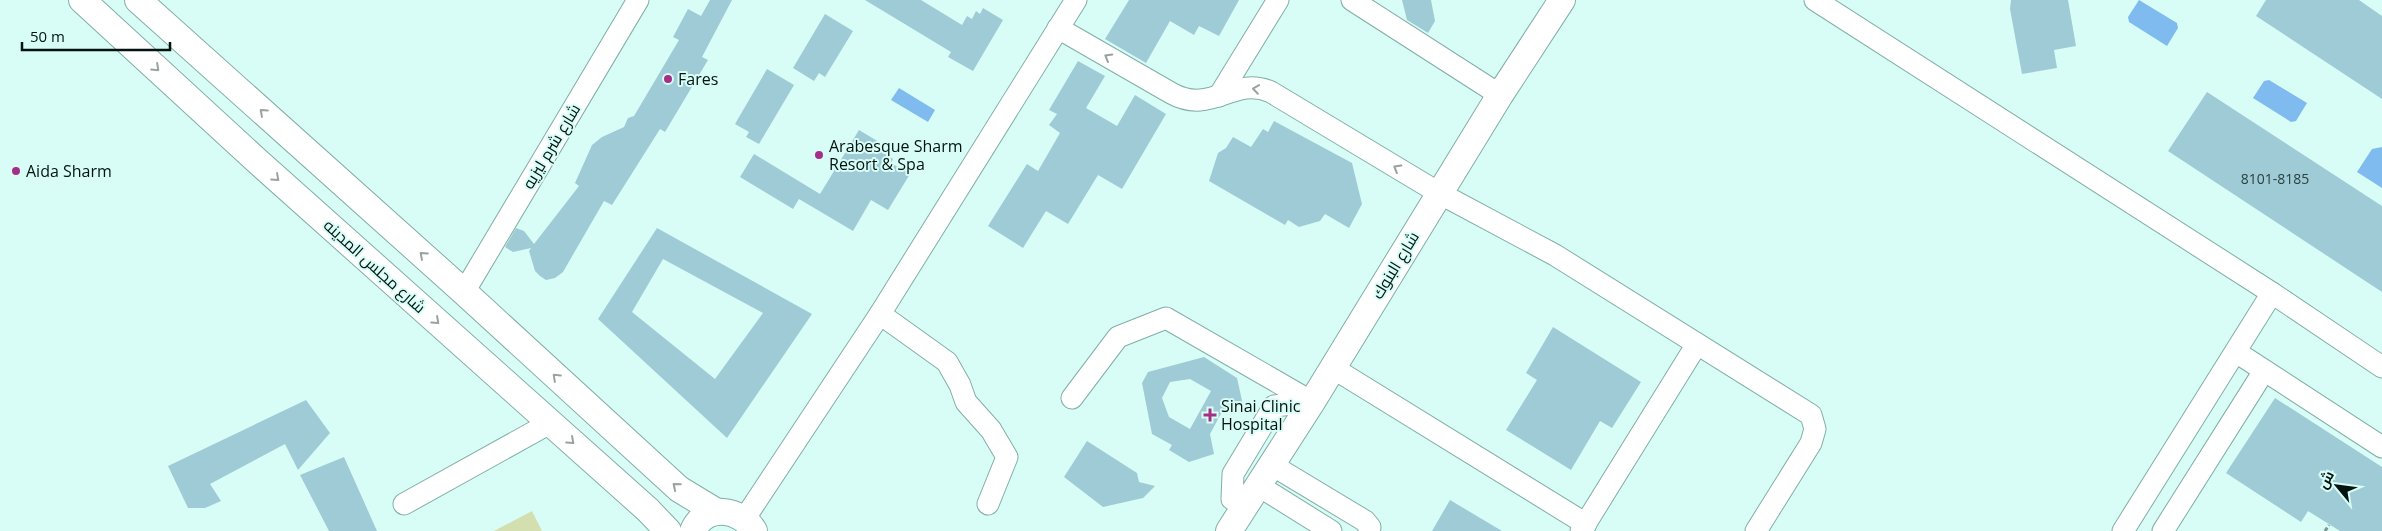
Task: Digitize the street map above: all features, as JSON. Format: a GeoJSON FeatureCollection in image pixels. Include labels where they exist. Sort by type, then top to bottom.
{"type":"FeatureCollection","features":[{"type":"Feature","properties":{"kind":"main road","name":"شارع مجلس المدينه"},"geometry":{"type":"LineString","coordinates":[[82,0],[255,159],[648,510],[668,531]]}},
{"type":"Feature","properties":{"kind":"main road"},"geometry":{"type":"LineString","coordinates":[[138,0],[464,292],[679,489],[717,512]]}},
{"type":"Feature","properties":{"kind":"main road","name":"شارع البنوك"},"geometry":{"type":"LineString","coordinates":[[1229,531],[1312,402],[1500,95],[1562,0]]}},
{"type":"Feature","properties":{"kind":"main road"},"geometry":{"type":"LineString","coordinates":[[694,531],[705,517],[717,512],[727,511],[750,525]]}},
{"type":"Feature","properties":{"kind":"street","name":"شارع شرم ليزيه"},"geometry":{"type":"LineString","coordinates":[[464,292],[638,0]]}},
{"type":"Feature","properties":{"kind":"street"},"geometry":{"type":"LineString","coordinates":[[750,525],[1076,0]]}},
{"type":"Feature","properties":{"kind":"street"},"geometry":{"type":"LineString","coordinates":[[1219,96],[1278,0]]}},
{"type":"Feature","properties":{"kind":"street"},"geometry":{"type":"LineString","coordinates":[[1352,0],[1500,95]]}},
{"type":"Feature","properties":{"kind":"street"},"geometry":{"type":"LineString","coordinates":[[1815,0],[2272,293],[2382,367]]}},
{"type":"Feature","properties":{"kind":"street"},"geometry":{"type":"LineString","coordinates":[[1058,28],[1179,98],[1197,101],[1243,88],[1262,88],[1439,193],[1555,255],[1812,415],[1815,428],[1811,443],[1756,531]]}},
{"type":"Feature","properties":{"kind":"street"},"geometry":{"type":"LineString","coordinates":[[2123,531],[2272,293]]}},
{"type":"Feature","properties":{"kind":"street"},"geometry":{"type":"LineString","coordinates":[[880,314],[947,362],[960,385],[966,402],[991,430],[1007,458],[988,504]]}},
{"type":"Feature","properties":{"kind":"street"},"geometry":{"type":"LineString","coordinates":[[1072,398],[1118,337],[1166,318],[1312,402]]}},
{"type":"Feature","properties":{"kind":"street"},"geometry":{"type":"LineString","coordinates":[[1333,368],[1584,528],[1698,344]]}},
{"type":"Feature","properties":{"kind":"street"},"geometry":{"type":"LineString","coordinates":[[2236,352],[2382,447]]}},
{"type":"Feature","properties":{"kind":"street"},"geometry":{"type":"LineString","coordinates":[[2164,531],[2264,371]]}},
{"type":"Feature","properties":{"kind":"street"},"geometry":{"type":"LineString","coordinates":[[1312,402],[1274,406],[1233,474],[1232,499],[1259,486],[1365,521],[1370,527],[1368,531]]}},
{"type":"Feature","properties":{"kind":"street"},"geometry":{"type":"LineString","coordinates":[[404,504],[550,423]]}},
{"type":"Feature","properties":{"kind":"street"},"geometry":{"type":"LineString","coordinates":[[1259,486],[1331,531]]}},
{"type":"Feature","properties":{"kind":"path"},"geometry":{"type":"LineString","coordinates":[[2325,531],[2329,525]]}},
{"type":"Feature","properties":{"kind":"green space"},"geometry":{"type":"Polygon","coordinates":[[[532,511],[542,531],[494,531],[532,511]]]}},
{"type":"Feature","properties":{"kind":"water"},"geometry":{"type":"Polygon","coordinates":[[[2139,0],[2177,23],[2178,28],[2167,46],[2129,22],[2128,17],[2139,0]]]}},
{"type":"Feature","properties":{"kind":"water"},"geometry":{"type":"Polygon","coordinates":[[[2269,80],[2307,103],[2296,121],[2291,122],[2253,98],[2264,81],[2269,80]]]}},
{"type":"Feature","properties":{"kind":"water"},"geometry":{"type":"Polygon","coordinates":[[[899,88],[935,110],[928,122],[891,100],[899,88]]]}},
{"type":"Feature","properties":{"kind":"water"},"geometry":{"type":"Polygon","coordinates":[[[2382,147],[2382,188],[2357,172],[2372,149],[2382,147]]]}},
{"type":"Feature","properties":{"kind":"building"},"geometry":{"type":"Polygon","coordinates":[[[710,0],[732,0],[702,57],[708,60],[665,132],[660,129],[612,205],[604,201],[563,272],[555,278],[546,280],[535,271],[529,251],[531,248],[513,252],[505,247],[516,228],[524,231],[534,244],[579,186],[575,183],[592,145],[602,137],[624,127],[628,118],[634,116],[679,40],[673,37],[688,9],[701,16],[710,0]]]}},
{"type":"Feature","properties":{"kind":"building"},"geometry":{"type":"Polygon","coordinates":[[[865,0],[921,0],[962,25],[967,16],[972,19],[976,11],[980,14],[983,8],[1003,20],[973,71],[948,57],[951,52],[865,0]]]}},
{"type":"Feature","properties":{"kind":"building"},"geometry":{"type":"Polygon","coordinates":[[[1129,0],[1239,0],[1219,36],[1199,26],[1194,35],[1170,21],[1146,63],[1105,39],[1129,0]]]}},
{"type":"Feature","properties":{"kind":"building"},"geometry":{"type":"Polygon","coordinates":[[[1402,0],[1431,0],[1435,21],[1428,33],[1407,20],[1402,0]]]}},
{"type":"Feature","properties":{"kind":"building"},"geometry":{"type":"Polygon","coordinates":[[[2011,0],[2068,0],[2076,46],[2054,50],[2057,68],[2022,74],[2010,9],[2011,0]]]}},
{"type":"Feature","properties":{"kind":"building"},"geometry":{"type":"Polygon","coordinates":[[[2266,0],[2359,0],[2382,16],[2382,99],[2256,16],[2266,0]]]}},
{"type":"Feature","properties":{"kind":"building"},"geometry":{"type":"Polygon","coordinates":[[[825,14],[853,31],[825,77],[819,73],[814,81],[793,68],[825,14]]]}},
{"type":"Feature","properties":{"kind":"building"},"geometry":{"type":"Polygon","coordinates":[[[1078,61],[1105,76],[1086,108],[1117,126],[1135,95],[1166,114],[1122,189],[1098,175],[1068,224],[1046,211],[1023,248],[988,226],[1027,164],[1038,171],[1060,133],[1049,125],[1057,114],[1049,110],[1078,61]]]}},
{"type":"Feature","properties":{"kind":"building"},"geometry":{"type":"Polygon","coordinates":[[[767,69],[794,85],[759,144],[746,137],[749,132],[735,124],[767,69]]]}},
{"type":"Feature","properties":{"kind":"building"},"geometry":{"type":"Polygon","coordinates":[[[2207,92],[2382,206],[2382,292],[2168,151],[2207,92]]]}},
{"type":"Feature","properties":{"kind":"building"},"geometry":{"type":"Polygon","coordinates":[[[1274,121],[1352,163],[1362,204],[1349,228],[1325,214],[1320,221],[1299,227],[1288,220],[1285,225],[1209,181],[1218,153],[1226,148],[1233,137],[1251,147],[1263,129],[1268,132],[1274,121]]]}},
{"type":"Feature","properties":{"kind":"building"},"geometry":{"type":"Polygon","coordinates":[[[859,130],[884,145],[880,151],[893,159],[891,163],[910,174],[888,210],[871,200],[853,231],[799,199],[793,209],[740,177],[754,154],[820,194],[859,130]]]}},
{"type":"Feature","properties":{"kind":"building"},"geometry":{"type":"Polygon","coordinates":[[[657,228],[812,314],[727,438],[598,319],[657,228]],[[663,259],[632,312],[715,379],[763,313],[663,259]]]}},
{"type":"Feature","properties":{"kind":"building"},"geometry":{"type":"Polygon","coordinates":[[[1553,327],[1641,382],[1612,428],[1600,421],[1571,470],[1506,430],[1537,380],[1526,373],[1553,327]]]}},
{"type":"Feature","properties":{"kind":"building"},"geometry":{"type":"Polygon","coordinates":[[[1204,357],[1237,378],[1243,405],[1223,410],[1210,434],[1214,454],[1189,462],[1169,450],[1172,445],[1152,434],[1142,383],[1148,372],[1204,357]],[[1190,379],[1170,382],[1162,398],[1169,417],[1190,429],[1211,391],[1190,379]]]}},
{"type":"Feature","properties":{"kind":"building"},"geometry":{"type":"Polygon","coordinates":[[[2275,398],[2382,467],[2382,531],[2340,531],[2308,511],[2301,522],[2226,473],[2275,398]]]}},
{"type":"Feature","properties":{"kind":"building"},"geometry":{"type":"Polygon","coordinates":[[[306,400],[330,433],[298,470],[285,444],[210,484],[221,501],[205,508],[188,508],[168,466],[306,400]]]}},
{"type":"Feature","properties":{"kind":"building"},"geometry":{"type":"Polygon","coordinates":[[[1087,441],[1137,473],[1139,482],[1155,486],[1143,498],[1103,507],[1064,477],[1087,441]]]}},
{"type":"Feature","properties":{"kind":"building"},"geometry":{"type":"Polygon","coordinates":[[[344,457],[377,531],[329,531],[300,475],[344,457]]]}},
{"type":"Feature","properties":{"kind":"building"},"geometry":{"type":"Polygon","coordinates":[[[1450,500],[1502,531],[1432,531],[1450,500]]]}},
{"type":"Feature","properties":{"kind":"place","name":"Fares"},"geometry":{"type":"Point","coordinates":[668,79]}},
{"type":"Feature","properties":{"kind":"place","name":"Arabesque Sharm Resort & Spa"},"geometry":{"type":"Point","coordinates":[819,155]}},
{"type":"Feature","properties":{"kind":"place","name":"Aida Sharm"},"geometry":{"type":"Point","coordinates":[16,171]}},
{"type":"Feature","properties":{"kind":"place","name":"Sinai Clinic Hospital"},"geometry":{"type":"Point","coordinates":[1210,415]}}]}
